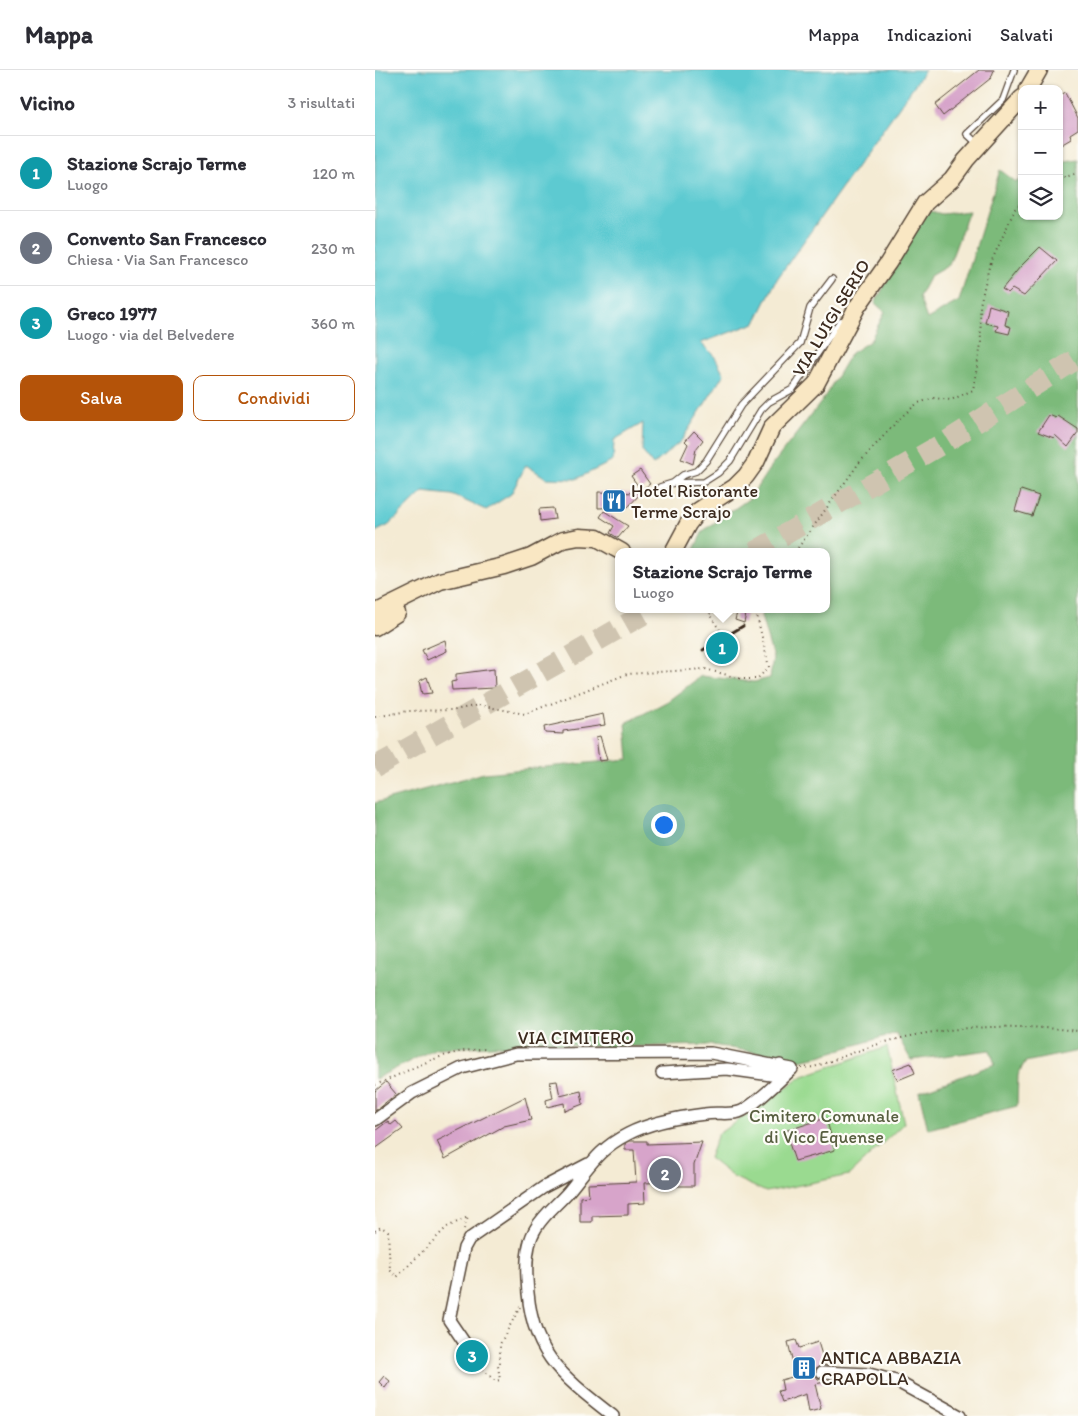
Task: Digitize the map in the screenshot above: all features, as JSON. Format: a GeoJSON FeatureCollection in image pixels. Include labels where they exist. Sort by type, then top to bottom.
{"type":"FeatureCollection","features":[{"type":"Feature","properties":{"kind":"main road"},"geometry":{"type":"LineString","coordinates":[[1030,85],[1039,70]]}},
{"type":"Feature","properties":{"kind":"main road","name":"VIA LUIGI SERIO"},"geometry":{"type":"LineString","coordinates":[[675,548],[688,524],[698,511],[735,487],[746,476],[772,427],[817,384],[850,320],[925,203],[952,179],[979,145],[1018,102]]}},
{"type":"Feature","properties":{"kind":"main road"},"geometry":{"type":"LineString","coordinates":[[375,614],[440,581],[505,566],[531,557],[563,540],[579,537],[597,538],[615,548]]}},
{"type":"Feature","properties":{"kind":"main road"},"geometry":{"type":"LineString","coordinates":[[375,627],[404,609],[479,571]]}},
{"type":"Feature","properties":{"kind":"street","name":"VIA CIMITERO"},"geometry":{"type":"LineString","coordinates":[[375,1120],[412,1093],[462,1068],[516,1054],[634,1055],[711,1053],[786,1067]]}},
{"type":"Feature","properties":{"kind":"street"},"geometry":{"type":"LineString","coordinates":[[662,1073],[720,1069],[771,1075],[786,1067]]}},
{"type":"Feature","properties":{"kind":"street"},"geometry":{"type":"LineString","coordinates":[[613,1416],[576,1388],[553,1362],[539,1342],[528,1308],[527,1268],[529,1240],[537,1226],[571,1189],[589,1164],[605,1149],[628,1134],[651,1125],[706,1114],[740,1112],[775,1086],[786,1067]]}},
{"type":"Feature","properties":{"kind":"street"},"geometry":{"type":"LineString","coordinates":[[464,1342],[449,1320],[464,1248],[467,1243],[544,1187],[589,1164]]}},
{"type":"Feature","properties":{"kind":"street"},"geometry":{"type":"LineString","coordinates":[[822,1372],[869,1374],[895,1381],[960,1416]]}},
{"type":"Feature","properties":{"kind":"lane"},"geometry":{"type":"LineString","coordinates":[[979,145],[969,138],[967,134],[1003,100],[1014,70]]}},
{"type":"Feature","properties":{"kind":"lane"},"geometry":{"type":"LineString","coordinates":[[673,483],[683,474],[696,471],[706,461],[741,405],[800,343],[811,308],[832,279]]}},
{"type":"Feature","properties":{"kind":"lane"},"geometry":{"type":"LineString","coordinates":[[660,487],[673,483],[704,482],[718,473],[730,461],[761,410],[769,402],[793,389],[840,321],[850,320]]}},
{"type":"Feature","properties":{"kind":"path"},"geometry":{"type":"LineString","coordinates":[[1063,178],[1078,173]]}},
{"type":"Feature","properties":{"kind":"path"},"geometry":{"type":"LineString","coordinates":[[798,548],[859,462],[901,417],[918,403],[934,398],[951,400],[973,390],[981,344],[980,305],[989,267],[1015,208],[1018,205]]}},
{"type":"Feature","properties":{"kind":"path"},"geometry":{"type":"LineString","coordinates":[[709,613],[728,642]]}},
{"type":"Feature","properties":{"kind":"path"},"geometry":{"type":"LineString","coordinates":[[375,718],[407,711],[455,710],[478,705],[525,714],[627,674],[705,669],[742,679],[757,679],[769,667],[757,613]]}},
{"type":"Feature","properties":{"kind":"path"},"geometry":{"type":"LineString","coordinates":[[786,1067],[814,1067],[893,1040],[963,1027],[1047,1027],[1078,1031]]}},
{"type":"Feature","properties":{"kind":"path"},"geometry":{"type":"LineString","coordinates":[[375,1231],[381,1227],[388,1230],[390,1270],[397,1277],[447,1227],[468,1217],[464,1230],[467,1243]]}},
{"type":"Feature","properties":{"kind":"path"},"geometry":{"type":"LineString","coordinates":[[464,1342],[477,1344],[479,1366],[495,1381],[500,1380],[498,1366],[500,1363],[500,1344],[516,1313],[528,1298]]}},
{"type":"Feature","properties":{"kind":"green space"},"geometry":{"type":"Polygon","coordinates":[[[1078,159],[1078,1051],[1025,1062],[1018,1075],[1017,1106],[928,1129],[919,1092],[995,1064],[990,1050],[911,1060],[896,1033],[819,1056],[799,1060],[713,1045],[606,1047],[551,1044],[436,1048],[375,1079],[375,803],[484,773],[629,759],[626,723],[668,701],[701,676],[754,682],[770,678],[773,658],[761,616],[762,613],[830,613],[830,548],[695,548],[703,531],[750,498],[769,469],[822,401],[851,353],[870,341],[885,312],[875,303],[926,210],[942,214],[969,211],[949,265],[930,276],[919,297],[927,319],[959,301],[1000,170],[1016,182],[1018,181],[1018,220],[1063,220],[1063,161],[1078,159]]]}},
{"type":"Feature","properties":{"kind":"green space","name":"Cimitero Comunale di Vico Equense"},"geometry":{"type":"Polygon","coordinates":[[[887,1047],[904,1123],[849,1175],[766,1192],[733,1177],[709,1158],[718,1134],[803,1076],[887,1047]]]}},
{"type":"Feature","properties":{"kind":"water"},"geometry":{"type":"Polygon","coordinates":[[[375,70],[925,70],[777,279],[755,323],[701,343],[715,357],[724,374],[681,441],[653,465],[642,451],[643,423],[614,440],[613,461],[576,479],[546,478],[526,465],[511,494],[486,510],[452,495],[423,492],[389,525],[375,532],[375,70]]]}},
{"type":"Feature","properties":{"kind":"building"},"geometry":{"type":"Polygon","coordinates":[[[979,70],[994,70],[991,78],[943,116],[935,105],[979,70]]]}},
{"type":"Feature","properties":{"kind":"building"},"geometry":{"type":"Polygon","coordinates":[[[1065,93],[1078,118],[1078,129],[1070,134],[1071,139],[1063,144],[1063,130],[1063,94],[1065,93]]]}},
{"type":"Feature","properties":{"kind":"building"},"geometry":{"type":"Polygon","coordinates":[[[1040,247],[1057,261],[1024,296],[1012,289],[1008,293],[1002,289],[1020,267],[1040,247]]]}},
{"type":"Feature","properties":{"kind":"building"},"geometry":{"type":"Polygon","coordinates":[[[989,305],[1008,311],[1005,325],[1011,327],[1009,334],[996,331],[998,326],[985,323],[989,305]]]}},
{"type":"Feature","properties":{"kind":"building"},"geometry":{"type":"Polygon","coordinates":[[[1049,415],[1056,418],[1058,416],[1078,429],[1078,433],[1068,447],[1055,435],[1054,438],[1038,432],[1049,415]]]}},
{"type":"Feature","properties":{"kind":"building"},"geometry":{"type":"Polygon","coordinates":[[[694,431],[703,440],[696,449],[693,464],[681,459],[688,444],[685,441],[694,431]]]}},
{"type":"Feature","properties":{"kind":"building"},"geometry":{"type":"Polygon","coordinates":[[[640,470],[650,484],[641,490],[631,476],[640,470]]]}},
{"type":"Feature","properties":{"kind":"building"},"geometry":{"type":"Polygon","coordinates":[[[1021,490],[1039,496],[1032,516],[1015,511],[1021,490]]]}},
{"type":"Feature","properties":{"kind":"building"},"geometry":{"type":"Polygon","coordinates":[[[598,492],[641,493],[628,507],[598,508],[598,492]]]}},
{"type":"Feature","properties":{"kind":"building"},"geometry":{"type":"Polygon","coordinates":[[[553,508],[555,519],[540,521],[539,509],[553,508]]]}},
{"type":"Feature","properties":{"kind":"building"},"geometry":{"type":"Polygon","coordinates":[[[604,511],[628,526],[618,538],[610,533],[614,526],[600,517],[604,511]]]}},
{"type":"Feature","properties":{"kind":"building"},"geometry":{"type":"Polygon","coordinates":[[[737,613],[746,613],[744,623],[735,620],[737,613]]]}},
{"type":"Feature","properties":{"kind":"building"},"geometry":{"type":"Polygon","coordinates":[[[445,640],[447,651],[427,660],[422,650],[445,640]]]}},
{"type":"Feature","properties":{"kind":"building"},"geometry":{"type":"Polygon","coordinates":[[[494,669],[495,688],[452,690],[451,682],[456,681],[456,674],[494,669]]]}},
{"type":"Feature","properties":{"kind":"building"},"geometry":{"type":"Polygon","coordinates":[[[427,677],[432,693],[422,694],[419,681],[427,677]]]}},
{"type":"Feature","properties":{"kind":"building"},"geometry":{"type":"Polygon","coordinates":[[[603,714],[605,725],[563,731],[563,734],[545,733],[544,727],[603,714]]]}},
{"type":"Feature","properties":{"kind":"building"},"geometry":{"type":"Polygon","coordinates":[[[600,736],[607,760],[599,761],[596,737],[600,736]]]}},
{"type":"Feature","properties":{"kind":"building"},"geometry":{"type":"Polygon","coordinates":[[[911,1063],[915,1073],[898,1080],[892,1070],[911,1063]]]}},
{"type":"Feature","properties":{"kind":"building"},"geometry":{"type":"Polygon","coordinates":[[[557,1081],[560,1096],[581,1091],[583,1104],[565,1111],[564,1103],[547,1107],[546,1100],[553,1098],[550,1082],[557,1081]]]}},
{"type":"Feature","properties":{"kind":"building"},"geometry":{"type":"Polygon","coordinates":[[[386,1082],[396,1094],[375,1111],[375,1091],[386,1082]]]}},
{"type":"Feature","properties":{"kind":"building"},"geometry":{"type":"Polygon","coordinates":[[[525,1097],[531,1120],[504,1126],[445,1159],[437,1141],[525,1097]]]}},
{"type":"Feature","properties":{"kind":"building"},"geometry":{"type":"Polygon","coordinates":[[[826,1118],[835,1150],[795,1161],[785,1131],[826,1118]]]}},
{"type":"Feature","properties":{"kind":"building"},"geometry":{"type":"Polygon","coordinates":[[[388,1121],[391,1125],[396,1121],[403,1129],[375,1149],[375,1131],[388,1121]]]}},
{"type":"Feature","properties":{"kind":"building"},"geometry":{"type":"Polygon","coordinates":[[[630,1141],[647,1141],[647,1144],[702,1142],[694,1165],[694,1186],[669,1186],[669,1182],[644,1183],[645,1203],[628,1204],[628,1215],[592,1216],[592,1222],[580,1222],[580,1197],[589,1196],[588,1184],[636,1182],[634,1150],[625,1150],[625,1144],[630,1141]]]}},
{"type":"Feature","properties":{"kind":"building","name":"ANTICA ABBAZIA CRAPOLLA"},"geometry":{"type":"Polygon","coordinates":[[[796,1340],[799,1348],[818,1342],[825,1365],[816,1368],[815,1375],[818,1379],[830,1381],[815,1384],[821,1409],[809,1412],[806,1394],[782,1402],[778,1391],[783,1390],[781,1380],[796,1376],[788,1342],[796,1340]]]}},
{"type":"Feature","properties":{"kind":"building"},"geometry":{"type":"Polygon","coordinates":[[[384,1376],[390,1381],[385,1388],[379,1382],[384,1376]]]}},
{"type":"Feature","properties":{"kind":"tunnel"},"geometry":{"type":"LineString","coordinates":[[761,548],[947,441],[1078,358]]}},
{"type":"Feature","properties":{"kind":"tunnel"},"geometry":{"type":"LineString","coordinates":[[375,767],[646,613]]}},
{"type":"Feature","properties":{"kind":"railway"},"geometry":{"type":"LineString","coordinates":[[703,650],[743,626]]}},
{"type":"Feature","properties":{"kind":"place","name":"Hotel Ristorante Terme Scrajo"},"geometry":{"type":"Point","coordinates":[614,501]}},
{"type":"Feature","properties":{"kind":"place","name":"Stazione Scrajo Terme"},"geometry":{"type":"Point","coordinates":[722,648]}},
{"type":"Feature","properties":{"kind":"place","name":"Convento San Francesco"},"geometry":{"type":"Point","coordinates":[665,1174]}},
{"type":"Feature","properties":{"kind":"place","name":"Greco 1977"},"geometry":{"type":"Point","coordinates":[472,1356]}},
{"type":"Feature","properties":{"kind":"place","name":"ANTICA ABBAZIA CRAPOLLA"},"geometry":{"type":"Point","coordinates":[804,1368]}}]}
